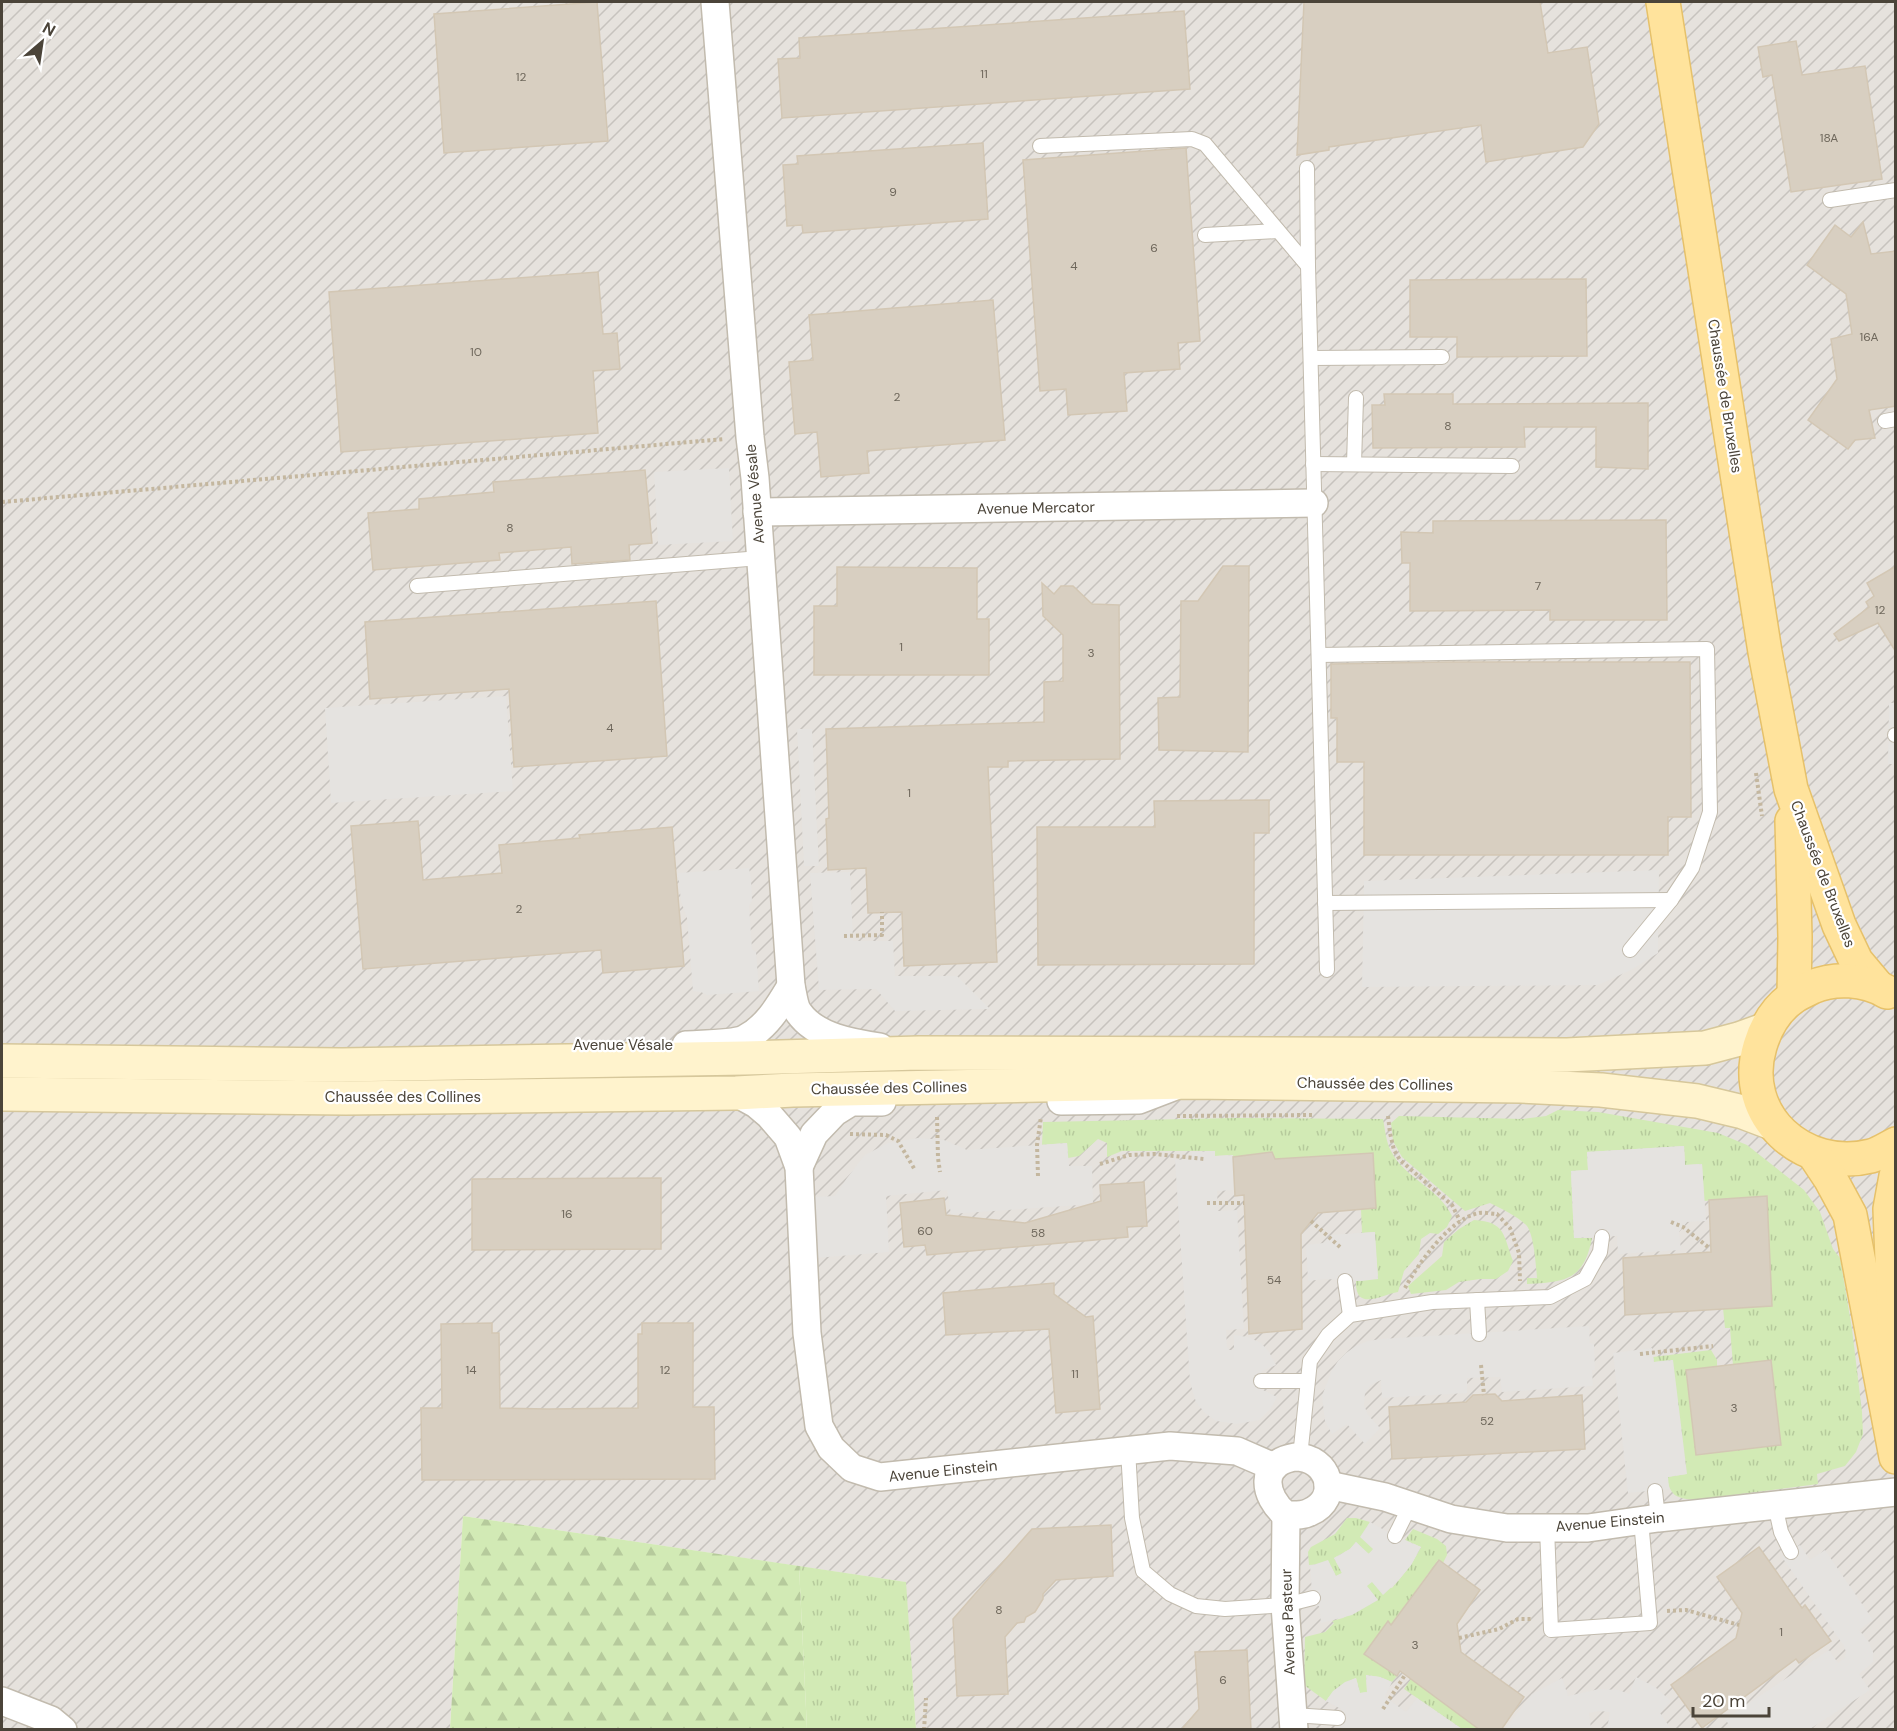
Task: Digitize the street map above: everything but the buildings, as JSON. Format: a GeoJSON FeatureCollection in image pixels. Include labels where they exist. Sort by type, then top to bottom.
{"type":"FeatureCollection","features":[{"type":"Feature","properties":{"kind":"main road","name":"Chaussée de Bruxelles"},"geometry":{"type":"LineString","coordinates":[[1663,2],[1764,652],[1791,789],[1839,925],[1856,960],[1886,992]]}},
{"type":"Feature","properties":{"kind":"main road","name":"Chaussée de Bruxelles"},"geometry":{"type":"LineString","coordinates":[[1791,789],[1795,937],[1794,996]]}},
{"type":"Feature","properties":{"kind":"main road","name":"Chaussée de Bruxelles"},"geometry":{"type":"LineString","coordinates":[[1886,992],[1849,980],[1820,984],[1794,996],[1772,1017],[1764,1029],[1755,1061],[1758,1093],[1772,1123],[1798,1147],[1814,1154],[1843,1160],[1873,1156],[1896,1144]]}},
{"type":"Feature","properties":{"kind":"main road","name":"Chaussée des Collines"},"geometry":{"type":"LineString","coordinates":[[2,1061],[319,1065],[919,1053],[1567,1055],[1705,1048],[1739,1039],[1764,1029]]}},
{"type":"Feature","properties":{"kind":"main road","name":"Chaussée des Collines"},"geometry":{"type":"LineString","coordinates":[[2,1094],[346,1098],[736,1094],[794,1090],[1189,1082],[1521,1086],[1601,1090],[1697,1101],[1743,1112],[1772,1123]]}},
{"type":"Feature","properties":{"kind":"main road","name":"Chaussée de Bruxelles"},"geometry":{"type":"LineString","coordinates":[[1814,1154],[1850,1215],[1896,1457]]}},
{"type":"Feature","properties":{"kind":"main road"},"geometry":{"type":"LineString","coordinates":[[1896,1176],[1890,1209],[1896,1360]]}},
{"type":"Feature","properties":{"kind":"street","name":"Avenue Vésale"},"geometry":{"type":"LineString","coordinates":[[715,2],[757,512],[791,986],[798,1012],[819,1031],[865,1045],[919,1053]]}},
{"type":"Feature","properties":{"kind":"street","name":"Avenue Mercator"},"geometry":{"type":"LineString","coordinates":[[757,512],[1314,503]]}},
{"type":"Feature","properties":{"kind":"street","name":"Avenue Vésale"},"geometry":{"type":"LineString","coordinates":[[431,1064],[500,1046],[702,1044],[745,1039],[773,1016],[791,986]]}},
{"type":"Feature","properties":{"kind":"street","name":"Avenue Einstein"},"geometry":{"type":"LineString","coordinates":[[799,1167],[814,1134],[835,1112],[851,1102],[1139,1100],[1189,1082]]}},
{"type":"Feature","properties":{"kind":"street","name":"Avenue Einstein"},"geometry":{"type":"LineString","coordinates":[[736,1094],[756,1104],[789,1137],[799,1167],[807,1333],[819,1426],[831,1448],[852,1468],[880,1477],[926,1474],[1170,1446],[1221,1449],[1250,1456],[1274,1467]]}},
{"type":"Feature","properties":{"kind":"street"},"geometry":{"type":"LineString","coordinates":[[1300,1457],[1320,1465],[1325,1472],[1328,1485],[1320,1506],[1300,1515],[1286,1515],[1277,1508],[1272,1499],[1268,1486],[1269,1475],[1274,1467],[1287,1458],[1300,1457]]}},
{"type":"Feature","properties":{"kind":"street","name":"Avenue Einstein"},"geometry":{"type":"LineString","coordinates":[[1328,1485],[1385,1497],[1451,1519],[1507,1528],[1588,1528],[1896,1492]]}},
{"type":"Feature","properties":{"kind":"street","name":"Avenue Pasteur"},"geometry":{"type":"LineString","coordinates":[[1286,1515],[1285,1605],[1293,1722]]}},
{"type":"Feature","properties":{"kind":"street"},"geometry":{"type":"LineString","coordinates":[[2,1701],[51,1720],[63,1730]]}},
{"type":"Feature","properties":{"kind":"lane"},"geometry":{"type":"LineString","coordinates":[[1040,146],[1192,139],[1205,144],[1308,266]]}},
{"type":"Feature","properties":{"kind":"lane"},"geometry":{"type":"LineString","coordinates":[[1307,168],[1327,970]]}},
{"type":"Feature","properties":{"kind":"lane"},"geometry":{"type":"LineString","coordinates":[[1830,200],[1896,190]]}},
{"type":"Feature","properties":{"kind":"lane"},"geometry":{"type":"LineString","coordinates":[[1205,235],[1278,231]]}},
{"type":"Feature","properties":{"kind":"lane"},"geometry":{"type":"LineString","coordinates":[[1311,358],[1442,357]]}},
{"type":"Feature","properties":{"kind":"lane"},"geometry":{"type":"LineString","coordinates":[[1354,464],[1356,398]]}},
{"type":"Feature","properties":{"kind":"lane"},"geometry":{"type":"LineString","coordinates":[[1313,464],[1512,466]]}},
{"type":"Feature","properties":{"kind":"lane"},"geometry":{"type":"LineString","coordinates":[[417,586],[760,558]]}},
{"type":"Feature","properties":{"kind":"lane"},"geometry":{"type":"LineString","coordinates":[[1319,655],[1707,649],[1710,812],[1692,868],[1671,900],[1630,950]]}},
{"type":"Feature","properties":{"kind":"lane"},"geometry":{"type":"LineString","coordinates":[[1325,903],[1671,900]]}},
{"type":"Feature","properties":{"kind":"lane"},"geometry":{"type":"LineString","coordinates":[[1300,1457],[1310,1361],[1328,1335],[1350,1315],[1432,1302],[1550,1297],[1585,1279],[1600,1252],[1602,1237]]}},
{"type":"Feature","properties":{"kind":"lane"},"geometry":{"type":"LineString","coordinates":[[1345,1281],[1350,1315]]}},
{"type":"Feature","properties":{"kind":"lane"},"geometry":{"type":"LineString","coordinates":[[1477,1300],[1479,1334]]}},
{"type":"Feature","properties":{"kind":"lane"},"geometry":{"type":"LineString","coordinates":[[1261,1381],[1307,1381]]}},
{"type":"Feature","properties":{"kind":"lane"},"geometry":{"type":"LineString","coordinates":[[1128,1450],[1132,1518],[1143,1571],[1170,1594],[1196,1605],[1225,1609],[1285,1605],[1313,1598]]}},
{"type":"Feature","properties":{"kind":"lane"},"geometry":{"type":"LineString","coordinates":[[1547,1528],[1551,1630],[1650,1623],[1650,1519],[1655,1491]]}},
{"type":"Feature","properties":{"kind":"lane"},"geometry":{"type":"LineString","coordinates":[[1775,1505],[1781,1532],[1791,1552]]}},
{"type":"Feature","properties":{"kind":"lane"},"geometry":{"type":"LineString","coordinates":[[1395,1536],[1410,1506]]}},
{"type":"Feature","properties":{"kind":"lane"},"geometry":{"type":"LineString","coordinates":[[1293,1722],[1338,1718]]}},
{"type":"Feature","properties":{"kind":"path"},"geometry":{"type":"LineString","coordinates":[[2,502],[750,437]]}},
{"type":"Feature","properties":{"kind":"path"},"geometry":{"type":"LineString","coordinates":[[844,936],[882,935],[882,912]]}},
{"type":"Feature","properties":{"kind":"path"},"geometry":{"type":"LineString","coordinates":[[1171,1116],[1322,1115]]}},
{"type":"Feature","properties":{"kind":"path"},"geometry":{"type":"LineString","coordinates":[[1030,1116],[1041,1116],[1037,1145],[1038,1176]]}},
{"type":"Feature","properties":{"kind":"path"},"geometry":{"type":"LineString","coordinates":[[1377,1116],[1388,1116],[1389,1133],[1400,1160],[1452,1204],[1460,1221]]}},
{"type":"Feature","properties":{"kind":"path"},"geometry":{"type":"LineString","coordinates":[[937,1117],[940,1172]]}},
{"type":"Feature","properties":{"kind":"path"},"geometry":{"type":"LineString","coordinates":[[928,1118],[948,1117]]}},
{"type":"Feature","properties":{"kind":"path"},"geometry":{"type":"LineString","coordinates":[[814,1134],[886,1135],[898,1141],[915,1170]]}},
{"type":"Feature","properties":{"kind":"path"},"geometry":{"type":"LineString","coordinates":[[1100,1164],[1129,1155],[1155,1154],[1204,1159]]}},
{"type":"Feature","properties":{"kind":"path"},"geometry":{"type":"LineString","coordinates":[[1207,1203],[1244,1203]]}},
{"type":"Feature","properties":{"kind":"path"},"geometry":{"type":"LineString","coordinates":[[1402,1306],[1405,1288],[1430,1250],[1460,1221],[1479,1213],[1497,1214],[1510,1228],[1518,1253],[1521,1298]]}},
{"type":"Feature","properties":{"kind":"path"},"geometry":{"type":"LineString","coordinates":[[1311,1221],[1341,1248]]}},
{"type":"Feature","properties":{"kind":"path"},"geometry":{"type":"LineString","coordinates":[[1671,1222],[1683,1227],[1708,1247]]}},
{"type":"Feature","properties":{"kind":"path"},"geometry":{"type":"LineString","coordinates":[[1640,1354],[1713,1346]]}},
{"type":"Feature","properties":{"kind":"path"},"geometry":{"type":"LineString","coordinates":[[1481,1365],[1484,1395]]}},
{"type":"Feature","properties":{"kind":"path"},"geometry":{"type":"LineString","coordinates":[[1649,1612],[1686,1610],[1739,1625]]}},
{"type":"Feature","properties":{"kind":"path"},"geometry":{"type":"LineString","coordinates":[[1459,1638],[1499,1629],[1518,1619],[1550,1619]]}},
{"type":"Feature","properties":{"kind":"path"},"geometry":{"type":"LineString","coordinates":[[1383,1709],[1405,1675]]}},
{"type":"Feature","properties":{"kind":"path"},"geometry":{"type":"LineString","coordinates":[[924,1730],[926,1698]]}},
{"type":"Feature","properties":{"kind":"shaded area"},"geometry":{"type":"Polygon","coordinates":[[[2,2],[1895,2],[1895,1729],[916,1729],[905,1582],[463,1516],[450,1729],[2,1730],[2,2]]]}},
{"type":"Feature","properties":{"kind":"shaded area"},"geometry":{"type":"Polygon","coordinates":[[[729,468],[733,541],[658,545],[654,472],[729,468]]]}},
{"type":"Feature","properties":{"kind":"shaded area"},"geometry":{"type":"Polygon","coordinates":[[[506,696],[513,791],[331,803],[325,708],[506,696]]]}},
{"type":"Feature","properties":{"kind":"shaded area"},"geometry":{"type":"Polygon","coordinates":[[[1889,703],[1895,703],[1895,764],[1888,764],[1889,703]]]}},
{"type":"Feature","properties":{"kind":"shaded area"},"geometry":{"type":"Polygon","coordinates":[[[797,729],[812,729],[819,866],[804,866],[797,729]]]}},
{"type":"Feature","properties":{"kind":"shaded area"},"geometry":{"type":"Polygon","coordinates":[[[749,868],[752,949],[756,952],[759,991],[707,995],[693,991],[687,918],[681,901],[678,873],[749,868]]]}},
{"type":"Feature","properties":{"kind":"shaded area"},"geometry":{"type":"Polygon","coordinates":[[[1659,870],[1658,953],[1631,970],[1598,985],[1362,987],[1364,881],[1659,870]]]}},
{"type":"Feature","properties":{"kind":"shaded area"},"geometry":{"type":"Polygon","coordinates":[[[850,872],[853,941],[893,941],[895,976],[957,976],[990,1009],[895,1011],[876,989],[819,990],[810,873],[850,872]]]}},
{"type":"Feature","properties":{"kind":"shaded area"},"geometry":{"type":"Polygon","coordinates":[[[918,1138],[944,1140],[967,1150],[1067,1143],[1069,1166],[1092,1166],[1093,1204],[951,1214],[947,1190],[886,1196],[889,1252],[815,1258],[813,1197],[835,1196],[865,1155],[888,1143],[918,1138]]]}},
{"type":"Feature","properties":{"kind":"shaded area"},"geometry":{"type":"Polygon","coordinates":[[[1684,1146],[1685,1165],[1702,1164],[1706,1221],[1687,1222],[1679,1232],[1681,1250],[1618,1254],[1617,1236],[1574,1238],[1571,1171],[1588,1170],[1587,1152],[1684,1146]]]}},
{"type":"Feature","properties":{"kind":"shaded area"},"geometry":{"type":"Polygon","coordinates":[[[1215,1151],[1215,1156],[1233,1155],[1235,1190],[1217,1191],[1218,1211],[1237,1210],[1244,1329],[1226,1330],[1227,1347],[1229,1350],[1234,1350],[1234,1335],[1248,1337],[1261,1343],[1276,1365],[1262,1371],[1261,1389],[1277,1397],[1271,1408],[1259,1420],[1237,1424],[1216,1421],[1205,1413],[1196,1402],[1190,1382],[1175,1160],[1192,1159],[1192,1152],[1215,1151]]]}},
{"type":"Feature","properties":{"kind":"shaded area"},"geometry":{"type":"Polygon","coordinates":[[[1375,1232],[1378,1279],[1308,1281],[1306,1245],[1323,1243],[1331,1235],[1375,1232]]]}},
{"type":"Feature","properties":{"kind":"shaded area"},"geometry":{"type":"Polygon","coordinates":[[[1589,1326],[1590,1343],[1594,1344],[1593,1386],[1502,1392],[1500,1377],[1467,1378],[1467,1393],[1382,1398],[1381,1380],[1371,1385],[1365,1393],[1364,1405],[1368,1415],[1380,1428],[1365,1444],[1347,1424],[1332,1434],[1325,1421],[1322,1396],[1331,1372],[1346,1353],[1368,1341],[1589,1326]]]}},
{"type":"Feature","properties":{"kind":"shaded area"},"geometry":{"type":"Polygon","coordinates":[[[1652,1348],[1654,1362],[1673,1360],[1687,1474],[1668,1477],[1669,1489],[1628,1493],[1613,1353],[1652,1348]]]}},
{"type":"Feature","properties":{"kind":"shaded area"},"geometry":{"type":"Polygon","coordinates":[[[1370,1522],[1421,1547],[1411,1565],[1383,1595],[1372,1582],[1367,1586],[1378,1600],[1352,1615],[1321,1623],[1319,1606],[1313,1606],[1310,1566],[1328,1560],[1336,1576],[1342,1573],[1334,1558],[1350,1549],[1356,1542],[1369,1554],[1373,1549],[1360,1537],[1370,1522]]]}},
{"type":"Feature","properties":{"kind":"shaded area"},"geometry":{"type":"Polygon","coordinates":[[[1800,1545],[1810,1560],[1825,1550],[1873,1620],[1859,1630],[1869,1642],[1873,1652],[1873,1662],[1859,1674],[1870,1690],[1810,1729],[1732,1729],[1725,1719],[1829,1650],[1838,1663],[1845,1658],[1844,1646],[1782,1557],[1800,1545]]]}},
{"type":"Feature","properties":{"kind":"shaded area"},"geometry":{"type":"Polygon","coordinates":[[[1366,1675],[1392,1682],[1385,1697],[1406,1712],[1417,1698],[1462,1729],[1336,1729],[1341,1709],[1326,1701],[1333,1691],[1345,1682],[1356,1678],[1360,1693],[1367,1692],[1366,1675]]]}},
{"type":"Feature","properties":{"kind":"shaded area"},"geometry":{"type":"Polygon","coordinates":[[[1636,1677],[1655,1687],[1671,1701],[1660,1713],[1671,1729],[1607,1729],[1610,1712],[1599,1711],[1589,1713],[1591,1729],[1505,1729],[1532,1694],[1562,1678],[1568,1696],[1599,1689],[1619,1690],[1629,1694],[1636,1677]]]}},
{"type":"Feature","properties":{"kind":"green space"},"geometry":{"type":"Polygon","coordinates":[[[1558,1110],[1598,1112],[1718,1133],[1747,1145],[1804,1190],[1820,1212],[1833,1249],[1840,1258],[1852,1329],[1863,1434],[1856,1452],[1845,1466],[1817,1474],[1818,1484],[1694,1500],[1675,1495],[1668,1483],[1667,1477],[1686,1474],[1672,1360],[1654,1362],[1653,1357],[1711,1350],[1717,1360],[1717,1366],[1687,1370],[1696,1455],[1781,1445],[1771,1360],[1733,1365],[1730,1328],[1725,1328],[1723,1308],[1767,1196],[1704,1201],[1702,1164],[1685,1165],[1684,1146],[1587,1152],[1588,1170],[1571,1171],[1574,1238],[1592,1238],[1584,1263],[1571,1276],[1563,1280],[1527,1284],[1527,1278],[1537,1278],[1533,1243],[1527,1226],[1490,1203],[1465,1211],[1402,1157],[1393,1141],[1391,1123],[1399,1116],[1523,1119],[1546,1116],[1558,1110]]]}},
{"type":"Feature","properties":{"kind":"green space"},"geometry":{"type":"Polygon","coordinates":[[[1236,1118],[1383,1119],[1388,1144],[1397,1160],[1404,1169],[1439,1198],[1452,1216],[1447,1227],[1438,1234],[1430,1233],[1421,1239],[1419,1254],[1404,1271],[1398,1292],[1364,1299],[1357,1290],[1356,1281],[1378,1278],[1374,1232],[1362,1233],[1361,1209],[1376,1208],[1373,1153],[1275,1159],[1272,1153],[1233,1157],[1232,1155],[1215,1156],[1215,1151],[1122,1151],[1107,1157],[1107,1143],[1098,1139],[1079,1156],[1068,1158],[1067,1143],[1042,1145],[1043,1122],[1236,1118]]]}},
{"type":"Feature","properties":{"kind":"green space"},"geometry":{"type":"Polygon","coordinates":[[[1474,1220],[1492,1224],[1502,1232],[1513,1261],[1508,1271],[1496,1279],[1459,1282],[1446,1290],[1411,1294],[1408,1286],[1442,1256],[1444,1242],[1474,1220]]]}},
{"type":"Feature","properties":{"kind":"green space"},"geometry":{"type":"Polygon","coordinates":[[[463,1516],[799,1566],[807,1729],[450,1729],[463,1516]]]}},
{"type":"Feature","properties":{"kind":"green space"},"geometry":{"type":"Polygon","coordinates":[[[1347,1518],[1370,1522],[1365,1530],[1374,1549],[1368,1554],[1356,1542],[1350,1549],[1334,1558],[1342,1573],[1336,1576],[1328,1561],[1309,1565],[1308,1552],[1311,1547],[1335,1534],[1347,1518]]]}},
{"type":"Feature","properties":{"kind":"green space"},"geometry":{"type":"Polygon","coordinates":[[[1413,1529],[1437,1539],[1446,1546],[1447,1555],[1443,1563],[1438,1560],[1391,1625],[1387,1622],[1365,1654],[1397,1676],[1392,1682],[1366,1675],[1367,1692],[1360,1693],[1356,1678],[1339,1687],[1326,1701],[1304,1685],[1305,1637],[1325,1632],[1334,1623],[1332,1621],[1343,1618],[1377,1600],[1366,1585],[1372,1581],[1392,1588],[1411,1565],[1421,1547],[1405,1540],[1413,1529]]]}},
{"type":"Feature","properties":{"kind":"green space"},"geometry":{"type":"Polygon","coordinates":[[[799,1566],[906,1582],[916,1729],[807,1729],[799,1566]]]}},
{"type":"Feature","properties":{"kind":"green space"},"geometry":{"type":"Polygon","coordinates":[[[1411,1679],[1480,1729],[1462,1729],[1404,1689],[1411,1679]]]}}]}
